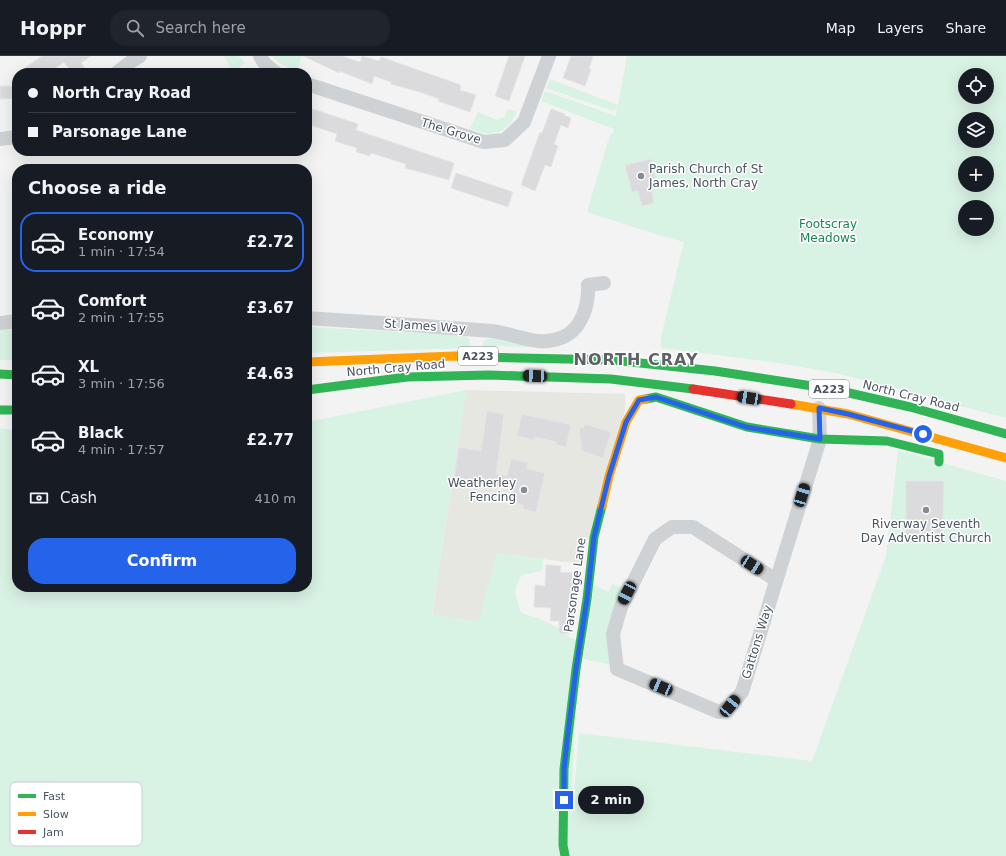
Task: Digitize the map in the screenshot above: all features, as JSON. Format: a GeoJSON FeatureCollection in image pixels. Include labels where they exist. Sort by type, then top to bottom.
{"type":"FeatureCollection","features":[{"type":"Feature","properties":{"kind":"main road","name":"North Cray Road"},"geometry":{"type":"LineString","coordinates":[[312,362],[454,356],[612,360],[648,363],[715,371],[832,389],[910,407],[1006,434]]}},
{"type":"Feature","properties":{"kind":"main road"},"geometry":{"type":"LineString","coordinates":[[0,374],[12,375]]}},
{"type":"Feature","properties":{"kind":"main road","name":"North Cray Road"},"geometry":{"type":"LineString","coordinates":[[312,389],[414,377],[489,375],[603,378],[668,385],[819,408],[848,414],[1006,458]]}},
{"type":"Feature","properties":{"kind":"main road","name":"Parsonage Lane"},"geometry":{"type":"LineString","coordinates":[[565,856],[563,845],[564,769],[594,537],[609,476],[626,422],[639,400],[656,397],[746,427],[820,439],[887,441],[939,454],[939,462]]}},
{"type":"Feature","properties":{"kind":"main road"},"geometry":{"type":"LineString","coordinates":[[0,410],[12,410]]}},
{"type":"Feature","properties":{"kind":"street"},"geometry":{"type":"LineString","coordinates":[[122,68],[140,56]]}},
{"type":"Feature","properties":{"kind":"street"},"geometry":{"type":"LineString","coordinates":[[260,56],[265,64],[270,68]]}},
{"type":"Feature","properties":{"kind":"street","name":"The Grove"},"geometry":{"type":"LineString","coordinates":[[312,86],[484,142],[505,140],[524,122],[549,56]]}},
{"type":"Feature","properties":{"kind":"street"},"geometry":{"type":"LineString","coordinates":[[0,139],[12,138]]}},
{"type":"Feature","properties":{"kind":"street","name":"St James Way"},"geometry":{"type":"LineString","coordinates":[[312,318],[494,332],[542,342],[564,337],[577,326],[586,308],[588,297],[586,281],[604,283]]}},
{"type":"Feature","properties":{"kind":"street"},"geometry":{"type":"LineString","coordinates":[[0,323],[12,322]]}},
{"type":"Feature","properties":{"kind":"street","name":"Gattons Way"},"geometry":{"type":"LineString","coordinates":[[776,580],[693,527],[672,527],[655,539],[621,607],[613,634],[617,669],[719,712],[730,706],[742,692],[820,439],[819,408]]}},
{"type":"Feature","properties":{"kind":"shaded area","name":"Weatherley Fencing"},"geometry":{"type":"Polygon","coordinates":[[[466,390],[625,394],[625,410],[581,564],[497,553],[479,622],[432,615],[466,390]]]}},
{"type":"Feature","properties":{"kind":"green space"},"geometry":{"type":"Polygon","coordinates":[[[224,56],[238,56],[245,62],[239,68],[230,68],[224,56]]]}},
{"type":"Feature","properties":{"kind":"green space"},"geometry":{"type":"Polygon","coordinates":[[[272,56],[302,56],[298,68],[290,68],[277,61],[272,56]]]}},
{"type":"Feature","properties":{"kind":"green space","name":"Footscray Meadows"},"geometry":{"type":"Polygon","coordinates":[[[627,56],[1006,56],[1006,418],[836,373],[772,362],[661,348],[661,337],[684,242],[587,212],[610,134],[613,133],[614,129],[541,101],[545,91],[616,116],[617,108],[613,111],[546,88],[550,79],[618,105],[627,56]]]}},
{"type":"Feature","properties":{"kind":"green space"},"geometry":{"type":"Polygon","coordinates":[[[508,109],[517,112],[512,121],[500,131],[495,133],[483,133],[470,128],[478,112],[497,120],[504,117],[508,109]]]}},
{"type":"Feature","properties":{"kind":"green space"},"geometry":{"type":"Polygon","coordinates":[[[312,327],[464,335],[470,340],[470,348],[312,353],[312,327]]]}},
{"type":"Feature","properties":{"kind":"green space"},"geometry":{"type":"Polygon","coordinates":[[[12,328],[12,360],[0,360],[0,329],[12,328]]]}},
{"type":"Feature","properties":{"kind":"green space"},"geometry":{"type":"Polygon","coordinates":[[[493,338],[537,347],[482,346],[484,340],[493,338]]]}},
{"type":"Feature","properties":{"kind":"green space"},"geometry":{"type":"Polygon","coordinates":[[[466,390],[432,614],[478,622],[497,553],[543,559],[542,571],[522,575],[516,585],[516,598],[521,613],[540,619],[559,628],[559,633],[578,641],[571,823],[579,733],[812,761],[886,556],[898,450],[1006,481],[1006,856],[0,856],[0,428],[12,429],[12,592],[312,592],[312,421],[466,390]]]}},
{"type":"Feature","properties":{"kind":"green space"},"geometry":{"type":"Polygon","coordinates":[[[612,584],[626,589],[612,665],[584,659],[594,585],[608,592],[612,584]]]}},
{"type":"Feature","properties":{"kind":"building"},"geometry":{"type":"Polygon","coordinates":[[[42,56],[91,56],[81,63],[84,67],[83,68],[68,68],[64,62],[55,68],[25,68],[42,56]]]}},
{"type":"Feature","properties":{"kind":"building"},"geometry":{"type":"Polygon","coordinates":[[[303,56],[341,56],[360,62],[362,56],[379,61],[381,57],[461,85],[460,90],[476,95],[470,112],[438,101],[439,99],[423,93],[391,84],[391,82],[374,76],[372,84],[339,71],[339,73],[303,56]]]}},
{"type":"Feature","properties":{"kind":"building"},"geometry":{"type":"Polygon","coordinates":[[[509,56],[525,56],[509,101],[495,96],[509,56]]]}},
{"type":"Feature","properties":{"kind":"building"},"geometry":{"type":"Polygon","coordinates":[[[571,56],[593,56],[589,69],[591,69],[585,86],[563,78],[571,56]]]}},
{"type":"Feature","properties":{"kind":"building"},"geometry":{"type":"Polygon","coordinates":[[[0,86],[12,86],[12,98],[0,99],[0,86]]]}},
{"type":"Feature","properties":{"kind":"building"},"geometry":{"type":"Polygon","coordinates":[[[312,109],[358,124],[356,130],[454,163],[449,180],[405,168],[406,164],[371,153],[370,156],[356,152],[357,148],[335,141],[337,134],[312,126],[312,109]]]}},
{"type":"Feature","properties":{"kind":"building"},"geometry":{"type":"Polygon","coordinates":[[[551,109],[571,118],[568,128],[561,125],[554,144],[558,146],[551,167],[545,165],[535,191],[521,185],[540,132],[542,133],[551,109]]]}},
{"type":"Feature","properties":{"kind":"building","name":"Parish Church of St James, North Cray"},"geometry":{"type":"Polygon","coordinates":[[[651,159],[657,186],[651,187],[654,203],[642,206],[638,191],[632,192],[625,165],[651,159]]]}},
{"type":"Feature","properties":{"kind":"building"},"geometry":{"type":"Polygon","coordinates":[[[456,173],[513,192],[508,207],[451,188],[456,173]]]}},
{"type":"Feature","properties":{"kind":"building"},"geometry":{"type":"Polygon","coordinates":[[[487,411],[504,414],[496,474],[507,476],[511,459],[528,463],[527,469],[545,473],[536,512],[523,509],[523,505],[510,502],[513,488],[454,480],[459,447],[481,451],[487,411]]]}},
{"type":"Feature","properties":{"kind":"building"},"geometry":{"type":"Polygon","coordinates":[[[522,414],[571,425],[566,447],[556,445],[556,442],[535,437],[534,440],[517,436],[522,414]]]}},
{"type":"Feature","properties":{"kind":"building"},"geometry":{"type":"Polygon","coordinates":[[[585,424],[611,432],[603,458],[582,451],[579,427],[583,428],[585,424]]]}},
{"type":"Feature","properties":{"kind":"building"},"geometry":{"type":"Polygon","coordinates":[[[906,481],[944,481],[942,544],[906,542],[906,481]]]}},
{"type":"Feature","properties":{"kind":"building"},"geometry":{"type":"Polygon","coordinates":[[[546,565],[561,566],[560,572],[573,573],[569,634],[559,633],[559,621],[550,621],[551,608],[534,607],[535,585],[545,586],[546,565]]]}},
{"type":"Feature","properties":{"kind":"traffic: fast"},"geometry":{"type":"LineString","coordinates":[[477,357],[612,360],[715,371],[832,389],[910,407],[1006,434]]}},
{"type":"Feature","properties":{"kind":"traffic: fast"},"geometry":{"type":"LineString","coordinates":[[0,374],[12,375]]}},
{"type":"Feature","properties":{"kind":"traffic: fast"},"geometry":{"type":"LineString","coordinates":[[312,389],[407,377],[489,375],[611,379],[693,389]]}},
{"type":"Feature","properties":{"kind":"traffic: fast"},"geometry":{"type":"LineString","coordinates":[[646,399],[656,397],[747,427],[820,439],[887,441],[939,454],[939,462]]}},
{"type":"Feature","properties":{"kind":"traffic: fast"},"geometry":{"type":"LineString","coordinates":[[0,410],[12,410]]}},
{"type":"Feature","properties":{"kind":"traffic: fast"},"geometry":{"type":"LineString","coordinates":[[565,856],[563,845],[564,769],[594,537],[602,506]]}},
{"type":"Feature","properties":{"kind":"traffic: slow"},"geometry":{"type":"LineString","coordinates":[[312,362],[454,356],[477,357]]}},
{"type":"Feature","properties":{"kind":"traffic: slow"},"geometry":{"type":"LineString","coordinates":[[602,506],[609,476],[626,422],[639,400],[646,399]]}},
{"type":"Feature","properties":{"kind":"traffic: slow"},"geometry":{"type":"LineString","coordinates":[[791,404],[848,414],[1006,458]]}},
{"type":"Feature","properties":{"kind":"traffic: jam"},"geometry":{"type":"LineString","coordinates":[[693,389],[791,404]]}},
{"type":"Feature","properties":{"kind":"place","name":"Parish Church of St James, North Cray"},"geometry":{"type":"Point","coordinates":[641,176]}},
{"type":"Feature","properties":{"kind":"place","name":"Weatherley Fencing"},"geometry":{"type":"Point","coordinates":[524,490]}},
{"type":"Feature","properties":{"kind":"place","name":"Riverway Seventh Day Adventist Church"},"geometry":{"type":"Point","coordinates":[926,510]}},
{"type":"Feature","properties":{"kind":"district","name":"NORTH CRAY"},"geometry":{"type":"Point","coordinates":[636,359]}},
{"type":"Feature","properties":{"kind":"route"},"geometry":{"type":"LineString","coordinates":[[564,800],[564,769],[567,741],[594,537],[609,476],[626,422],[639,400],[656,397],[746,427],[820,439],[819,408],[848,414],[923,434]]}}]}
